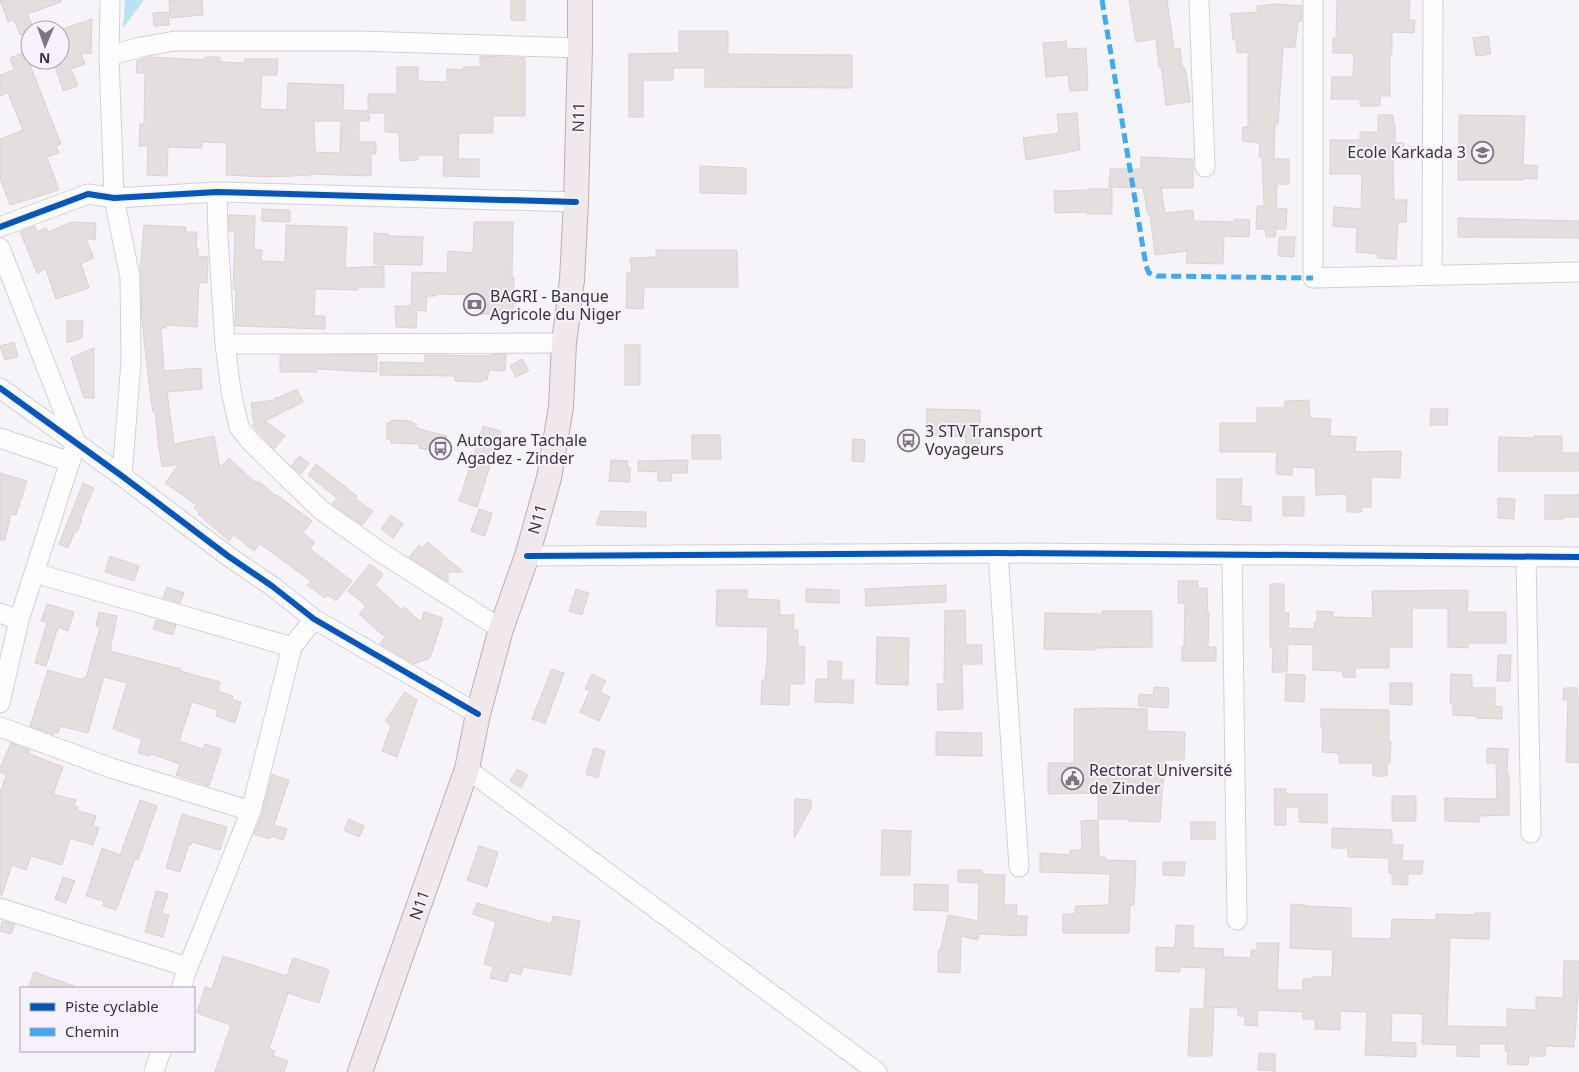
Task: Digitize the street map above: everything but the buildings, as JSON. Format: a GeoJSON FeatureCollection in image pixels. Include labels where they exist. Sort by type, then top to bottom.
{"type":"FeatureCollection","features":[{"type":"Feature","properties":{"kind":"main road","name":"N11"},"geometry":{"type":"LineString","coordinates":[[360,1072],[467,769],[478,714],[502,629],[527,556],[549,478],[561,407],[564,343],[572,280],[576,202],[580,0]]}},
{"type":"Feature","properties":{"kind":"street"},"geometry":{"type":"LineString","coordinates":[[110,0],[114,198],[130,277],[131,362],[122,476]]}},
{"type":"Feature","properties":{"kind":"street"},"geometry":{"type":"LineString","coordinates":[[1199,0],[1205,167]]}},
{"type":"Feature","properties":{"kind":"street"},"geometry":{"type":"LineString","coordinates":[[1313,0],[1313,278],[1579,272]]}},
{"type":"Feature","properties":{"kind":"street"},"geometry":{"type":"LineString","coordinates":[[1432,276],[1433,0]]}},
{"type":"Feature","properties":{"kind":"street"},"geometry":{"type":"LineString","coordinates":[[110,56],[141,47],[175,41],[359,41],[580,48]]}},
{"type":"Feature","properties":{"kind":"street"},"geometry":{"type":"LineString","coordinates":[[0,227],[88,194],[114,198],[217,192],[576,202]]}},
{"type":"Feature","properties":{"kind":"street"},"geometry":{"type":"LineString","coordinates":[[217,192],[218,236],[226,344],[231,391],[240,427],[250,441],[321,510],[382,553],[502,629]]}},
{"type":"Feature","properties":{"kind":"street"},"geometry":{"type":"LineString","coordinates":[[0,248],[76,444],[19,620],[0,704]]}},
{"type":"Feature","properties":{"kind":"street"},"geometry":{"type":"LineString","coordinates":[[226,344],[564,343]]}},
{"type":"Feature","properties":{"kind":"street"},"geometry":{"type":"LineString","coordinates":[[0,388],[122,476],[228,556],[272,586],[314,619],[478,714]]}},
{"type":"Feature","properties":{"kind":"street"},"geometry":{"type":"LineString","coordinates":[[0,438],[70,462]]}},
{"type":"Feature","properties":{"kind":"street"},"geometry":{"type":"LineString","coordinates":[[527,556],[998,554],[1579,557]]}},
{"type":"Feature","properties":{"kind":"street"},"geometry":{"type":"LineString","coordinates":[[998,554],[1018,867]]}},
{"type":"Feature","properties":{"kind":"street"},"geometry":{"type":"LineString","coordinates":[[1232,556],[1237,920]]}},
{"type":"Feature","properties":{"kind":"street"},"geometry":{"type":"LineString","coordinates":[[1526,557],[1531,833]]}},
{"type":"Feature","properties":{"kind":"street"},"geometry":{"type":"LineString","coordinates":[[35,573],[292,647]]}},
{"type":"Feature","properties":{"kind":"street"},"geometry":{"type":"LineString","coordinates":[[0,613],[19,620]]}},
{"type":"Feature","properties":{"kind":"street"},"geometry":{"type":"LineString","coordinates":[[182,987],[188,967],[251,812],[292,647],[314,619]]}},
{"type":"Feature","properties":{"kind":"street"},"geometry":{"type":"LineString","coordinates":[[0,727],[111,768],[251,812]]}},
{"type":"Feature","properties":{"kind":"street"},"geometry":{"type":"LineString","coordinates":[[467,769],[877,1072]]}},
{"type":"Feature","properties":{"kind":"street"},"geometry":{"type":"LineString","coordinates":[[0,908],[188,967]]}},
{"type":"Feature","properties":{"kind":"street"},"geometry":{"type":"LineString","coordinates":[[154,1072],[161,1052]]}},
{"type":"Feature","properties":{"kind":"water"},"geometry":{"type":"Polygon","coordinates":[[[125,0],[144,0],[123,28],[125,0]]]}},
{"type":"Feature","properties":{"kind":"marked path"},"geometry":{"type":"LineString","coordinates":[[1102,0],[1146,266],[1149,273],[1157,276],[1313,278]]}},
{"type":"Feature","properties":{"kind":"cycle path"},"geometry":{"type":"LineString","coordinates":[[0,227],[88,194],[114,198],[217,192],[576,202]]}},
{"type":"Feature","properties":{"kind":"cycle path"},"geometry":{"type":"LineString","coordinates":[[0,388],[122,476],[228,556],[272,586],[314,619],[478,714]]}},
{"type":"Feature","properties":{"kind":"cycle path"},"geometry":{"type":"LineString","coordinates":[[527,556],[998,553],[1579,557]]}},
{"type":"Feature","properties":{"kind":"place","name":"Ecole Karkada 3"},"geometry":{"type":"Point","coordinates":[1482,152]}},
{"type":"Feature","properties":{"kind":"place","name":"BAGRI - Banque Agricole du Niger"},"geometry":{"type":"Point","coordinates":[474,305]}},
{"type":"Feature","properties":{"kind":"place","name":"3 STV Transport Voyageurs"},"geometry":{"type":"Point","coordinates":[909,440]}},
{"type":"Feature","properties":{"kind":"place","name":"Autogare Tachale Agadez - Zinder"},"geometry":{"type":"Point","coordinates":[441,449]}},
{"type":"Feature","properties":{"kind":"place","name":"Rectorat Université de Zinder"},"geometry":{"type":"Point","coordinates":[1073,779]}}]}
